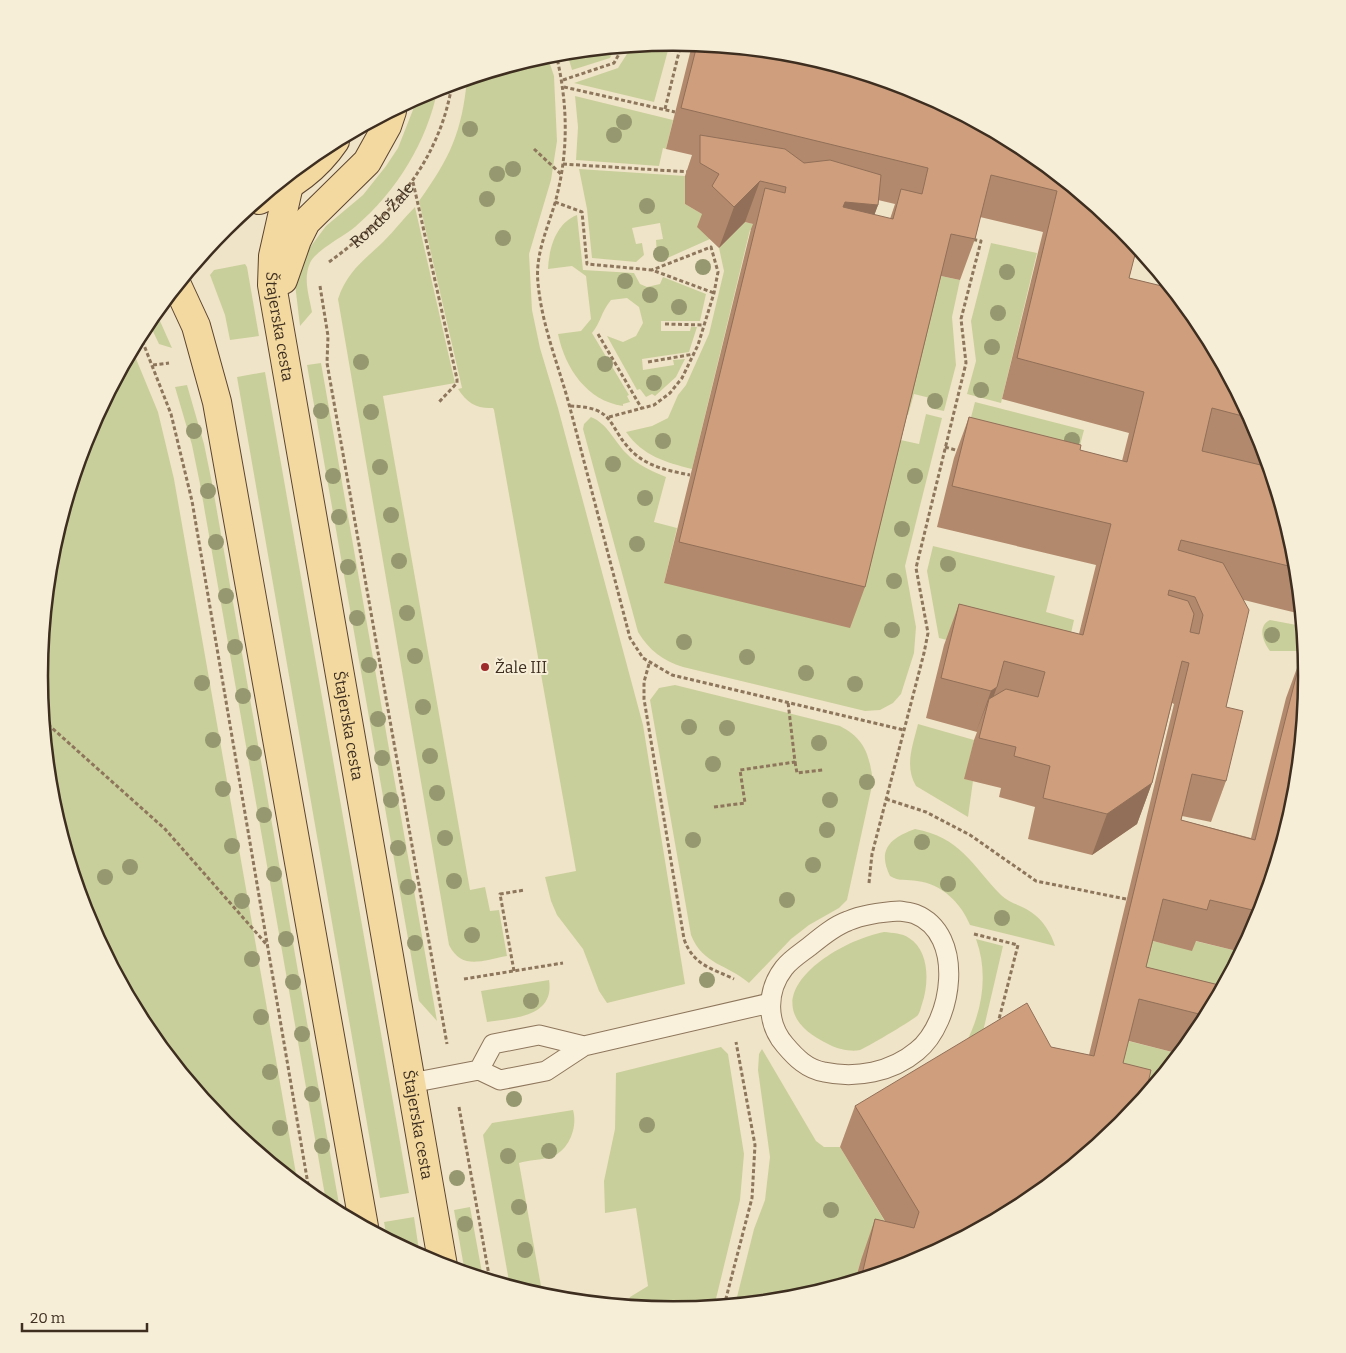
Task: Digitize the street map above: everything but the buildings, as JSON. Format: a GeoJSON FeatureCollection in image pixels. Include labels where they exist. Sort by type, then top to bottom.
{"type":"FeatureCollection","features":[{"type":"Feature","properties":{"kind":"main road"},"geometry":{"type":"LineString","coordinates":[[275,308],[297,240],[306,222],[367,162],[389,120]]}},
{"type":"Feature","properties":{"kind":"main road"},"geometry":{"type":"LineString","coordinates":[[280,190],[289,186],[321,159]]}},
{"type":"Feature","properties":{"kind":"main road","name":"Štajerska cesta"},"geometry":{"type":"LineString","coordinates":[[289,186],[271,270],[275,308],[441,1257]]}},
{"type":"Feature","properties":{"kind":"main road"},"geometry":{"type":"LineString","coordinates":[[180,292],[196,326],[217,402],[363,1219]]}},
{"type":"Feature","properties":{"kind":"lane"},"geometry":{"type":"LineString","coordinates":[[900,911],[915,914],[938,933],[943,947],[950,985],[947,1000],[936,1026],[917,1052],[892,1066],[870,1073],[850,1076],[819,1071],[804,1065],[778,1037],[771,1017],[770,1003],[778,976],[793,960],[846,921],[865,915],[900,911]]}},
{"type":"Feature","properties":{"kind":"lane"},"geometry":{"type":"LineString","coordinates":[[411,1083],[480,1070],[500,1080],[546,1071],[584,1046],[735,1009],[770,1003]]}},
{"type":"Feature","properties":{"kind":"lane"},"geometry":{"type":"LineString","coordinates":[[480,1070],[493,1044],[539,1035],[584,1046]]}},
{"type":"Feature","properties":{"kind":"path"},"geometry":{"type":"LineString","coordinates":[[665,109],[679,51]]}},
{"type":"Feature","properties":{"kind":"path"},"geometry":{"type":"LineString","coordinates":[[562,80],[614,63],[620,53]]}},
{"type":"Feature","properties":{"kind":"path"},"geometry":{"type":"LineString","coordinates":[[558,62],[564,86],[567,128],[563,164],[555,202],[541,246],[538,284],[551,348],[570,406],[630,638],[649,664],[672,675],[904,730]]}},
{"type":"Feature","properties":{"kind":"path"},"geometry":{"type":"LineString","coordinates":[[564,86],[675,112]]}},
{"type":"Feature","properties":{"kind":"path","name":"Rondo Žale"},"geometry":{"type":"LineString","coordinates":[[327,263],[366,233],[413,182],[431,150],[440,128],[450,93]]}},
{"type":"Feature","properties":{"kind":"path"},"geometry":{"type":"LineString","coordinates":[[534,149],[561,174]]}},
{"type":"Feature","properties":{"kind":"path"},"geometry":{"type":"LineString","coordinates":[[563,164],[698,172]]}},
{"type":"Feature","properties":{"kind":"path"},"geometry":{"type":"LineString","coordinates":[[413,182],[457,379],[457,383],[439,402]]}},
{"type":"Feature","properties":{"kind":"path"},"geometry":{"type":"LineString","coordinates":[[555,202],[582,212],[587,264],[652,270],[714,293]]}},
{"type":"Feature","properties":{"kind":"path"},"geometry":{"type":"LineString","coordinates":[[865,915],[872,854],[928,633],[916,568],[966,363],[961,319],[980,241],[970,239]]}},
{"type":"Feature","properties":{"kind":"path"},"geometry":{"type":"LineString","coordinates":[[609,417],[654,405],[670,393],[682,378],[694,354],[704,325],[718,272],[711,247],[652,270]]}},
{"type":"Feature","properties":{"kind":"path"},"geometry":{"type":"LineString","coordinates":[[319,280],[328,336],[327,363],[444,1025]]}},
{"type":"Feature","properties":{"kind":"path"},"geometry":{"type":"LineString","coordinates":[[665,324],[704,325]]}},
{"type":"Feature","properties":{"kind":"path"},"geometry":{"type":"LineString","coordinates":[[598,334],[642,409]]}},
{"type":"Feature","properties":{"kind":"path"},"geometry":{"type":"LineString","coordinates":[[144,344],[181,449],[192,501],[308,1185]]}},
{"type":"Feature","properties":{"kind":"path"},"geometry":{"type":"LineString","coordinates":[[648,362],[694,354]]}},
{"type":"Feature","properties":{"kind":"path"},"geometry":{"type":"LineString","coordinates":[[152,365],[178,361]]}},
{"type":"Feature","properties":{"kind":"path"},"geometry":{"type":"LineString","coordinates":[[570,406],[586,406],[609,417],[621,437],[638,456],[661,468],[690,475]]}},
{"type":"Feature","properties":{"kind":"path"},"geometry":{"type":"LineString","coordinates":[[945,448],[964,452]]}},
{"type":"Feature","properties":{"kind":"path"},"geometry":{"type":"LineString","coordinates":[[649,664],[644,682],[644,699],[684,939],[692,956],[703,965],[734,979],[735,1009],[755,1145],[752,1198],[726,1300]]}},
{"type":"Feature","properties":{"kind":"path"},"geometry":{"type":"LineString","coordinates":[[788,702],[797,773],[823,770]]}},
{"type":"Feature","properties":{"kind":"path"},"geometry":{"type":"LineString","coordinates":[[50,726],[165,829],[269,947]]}},
{"type":"Feature","properties":{"kind":"path"},"geometry":{"type":"LineString","coordinates":[[714,807],[745,803],[740,770],[795,762]]}},
{"type":"Feature","properties":{"kind":"path"},"geometry":{"type":"LineString","coordinates":[[886,800],[926,812],[970,835],[1036,881],[1126,899]]}},
{"type":"Feature","properties":{"kind":"path"},"geometry":{"type":"LineString","coordinates":[[514,971],[500,894],[525,890]]}},
{"type":"Feature","properties":{"kind":"path"},"geometry":{"type":"LineString","coordinates":[[464,979],[563,963]]}},
{"type":"Feature","properties":{"kind":"path"},"geometry":{"type":"LineString","coordinates":[[458,1102],[489,1274]]}},
{"type":"Feature","properties":{"kind":"green space"},"geometry":{"type":"Polygon","coordinates":[[[668,51],[654,102],[574,83],[618,68],[628,52],[668,51]]]}},
{"type":"Feature","properties":{"kind":"green space"},"geometry":{"type":"Polygon","coordinates":[[[612,54],[610,58],[572,70],[569,60],[612,54]]]}},
{"type":"Feature","properties":{"kind":"green space"},"geometry":{"type":"Polygon","coordinates":[[[550,63],[554,76],[557,141],[551,180],[529,254],[532,310],[540,348],[558,408],[643,725],[685,984],[607,1003],[599,991],[583,949],[557,915],[551,901],[545,877],[576,871],[494,410],[493,408],[473,404],[458,389],[462,388],[419,201],[439,171],[453,144],[466,86],[511,72],[550,63]]]}},
{"type":"Feature","properties":{"kind":"green space"},"geometry":{"type":"Polygon","coordinates":[[[575,96],[673,120],[666,149],[663,148],[659,166],[576,160],[578,127],[575,96]]]}},
{"type":"Feature","properties":{"kind":"green space"},"geometry":{"type":"Polygon","coordinates":[[[435,98],[418,146],[397,181],[370,213],[355,227],[313,258],[310,263],[307,281],[312,312],[300,326],[295,284],[305,254],[326,226],[363,195],[398,148],[414,108],[435,98]]]}},
{"type":"Feature","properties":{"kind":"green space"},"geometry":{"type":"Polygon","coordinates":[[[579,169],[685,176],[685,204],[704,215],[710,239],[663,260],[657,255],[656,240],[663,239],[660,223],[632,228],[636,244],[642,243],[644,255],[636,262],[592,258],[587,209],[579,169]]]}},
{"type":"Feature","properties":{"kind":"green space"},"geometry":{"type":"Polygon","coordinates":[[[415,207],[455,383],[383,396],[470,890],[485,887],[490,911],[499,910],[507,956],[474,962],[460,958],[449,945],[338,299],[346,281],[356,268],[415,207]]]}},
{"type":"Feature","properties":{"kind":"green space"},"geometry":{"type":"Polygon","coordinates":[[[577,215],[583,270],[634,273],[640,284],[647,287],[660,284],[663,277],[706,294],[700,321],[661,321],[661,331],[690,331],[691,327],[697,327],[689,352],[642,359],[643,370],[674,365],[673,360],[685,359],[676,377],[655,396],[652,394],[646,397],[640,389],[637,390],[607,336],[623,342],[636,336],[643,323],[639,307],[627,298],[611,300],[592,333],[629,395],[627,396],[630,402],[623,404],[623,406],[610,403],[588,390],[566,359],[558,334],[581,331],[591,319],[586,276],[572,266],[548,269],[555,237],[564,224],[577,215]]]}},
{"type":"Feature","properties":{"kind":"green space"},"geometry":{"type":"Polygon","coordinates":[[[745,222],[771,228],[750,230],[692,469],[655,457],[640,447],[626,432],[652,426],[668,418],[678,395],[686,385],[709,334],[724,271],[719,248],[745,222]]]}},
{"type":"Feature","properties":{"kind":"green space"},"geometry":{"type":"Polygon","coordinates":[[[991,243],[1037,253],[1001,403],[967,394],[976,361],[971,321],[991,243]]]}},
{"type":"Feature","properties":{"kind":"green space"},"geometry":{"type":"Polygon","coordinates":[[[245,264],[259,336],[230,340],[225,315],[210,275],[214,270],[245,264]]]}},
{"type":"Feature","properties":{"kind":"green space"},"geometry":{"type":"Polygon","coordinates":[[[936,275],[960,280],[952,317],[956,365],[944,411],[934,409],[930,398],[914,394],[908,415],[902,414],[936,275]]]}},
{"type":"Feature","properties":{"kind":"green space"},"geometry":{"type":"Polygon","coordinates":[[[160,320],[172,348],[159,344],[152,330],[160,320]]]}},
{"type":"Feature","properties":{"kind":"green space"},"geometry":{"type":"Polygon","coordinates":[[[135,357],[158,412],[174,479],[296,1176],[231,1119],[203,1089],[153,1024],[131,989],[95,916],[69,838],[60,799],[49,717],[49,636],[53,595],[69,515],[81,475],[95,437],[112,400],[135,357]]]}},
{"type":"Feature","properties":{"kind":"green space"},"geometry":{"type":"Polygon","coordinates":[[[321,363],[437,1021],[419,1001],[307,365],[321,363]]]}},
{"type":"Feature","properties":{"kind":"green space"},"geometry":{"type":"Polygon","coordinates":[[[265,372],[409,1193],[380,1198],[237,377],[265,372]]]}},
{"type":"Feature","properties":{"kind":"green space"},"geometry":{"type":"Polygon","coordinates":[[[187,385],[204,444],[212,483],[339,1204],[337,1204],[325,1197],[200,484],[192,445],[175,387],[187,385]]]}},
{"type":"Feature","properties":{"kind":"green space"},"geometry":{"type":"Polygon","coordinates":[[[975,402],[1084,430],[1073,472],[964,444],[975,402]]]}},
{"type":"Feature","properties":{"kind":"green space"},"geometry":{"type":"Polygon","coordinates":[[[926,414],[942,418],[905,566],[916,627],[914,653],[901,694],[893,703],[880,710],[865,711],[683,667],[669,662],[647,644],[638,632],[583,429],[584,424],[591,417],[606,428],[635,461],[666,477],[654,522],[677,528],[664,583],[896,439],[919,444],[926,414]]]}},
{"type":"Feature","properties":{"kind":"green space"},"geometry":{"type":"Polygon","coordinates":[[[933,546],[1055,576],[1046,612],[1074,620],[1063,669],[939,638],[927,571],[933,546]]]}},
{"type":"Feature","properties":{"kind":"green space"},"geometry":{"type":"Polygon","coordinates":[[[1270,620],[1296,625],[1297,651],[1270,651],[1262,634],[1266,623],[1270,620]]]}},
{"type":"Feature","properties":{"kind":"green space"},"geometry":{"type":"Polygon","coordinates":[[[675,685],[840,726],[855,736],[860,742],[870,763],[873,781],[847,900],[839,908],[809,925],[791,939],[749,983],[709,958],[696,945],[691,935],[650,700],[659,688],[675,685]]]}},
{"type":"Feature","properties":{"kind":"green space"},"geometry":{"type":"Polygon","coordinates":[[[918,724],[974,740],[965,779],[973,781],[968,817],[916,786],[912,778],[910,763],[918,724]]]}},
{"type":"Feature","properties":{"kind":"green space"},"geometry":{"type":"Polygon","coordinates":[[[915,829],[943,838],[954,845],[973,863],[1001,895],[1035,915],[1043,923],[1055,946],[970,925],[956,902],[942,890],[926,883],[900,880],[890,876],[885,859],[888,846],[899,836],[915,829]]]}},
{"type":"Feature","properties":{"kind":"green space"},"geometry":{"type":"Polygon","coordinates":[[[884,932],[906,936],[921,951],[926,968],[926,987],[919,1014],[899,1028],[860,1050],[845,1050],[830,1045],[805,1029],[794,1012],[794,994],[803,977],[820,962],[862,938],[884,932]]]}},
{"type":"Feature","properties":{"kind":"green space"},"geometry":{"type":"Polygon","coordinates":[[[976,939],[1003,946],[982,1036],[965,1045],[976,1020],[982,993],[982,966],[976,939]]]}},
{"type":"Feature","properties":{"kind":"green space"},"geometry":{"type":"Polygon","coordinates":[[[1148,940],[1192,950],[1195,941],[1235,951],[1215,989],[1194,1023],[1131,1008],[1148,940]]]}},
{"type":"Feature","properties":{"kind":"green space"},"geometry":{"type":"Polygon","coordinates":[[[549,980],[549,992],[546,1002],[539,1008],[520,1017],[487,1022],[481,991],[549,980]]]}},
{"type":"Feature","properties":{"kind":"green space"},"geometry":{"type":"Polygon","coordinates":[[[1124,1040],[1173,1052],[1125,1109],[1108,1104],[1124,1040]]]}},
{"type":"Feature","properties":{"kind":"green space"},"geometry":{"type":"Polygon","coordinates":[[[721,1047],[728,1054],[744,1154],[740,1200],[715,1301],[628,1301],[630,1297],[648,1286],[636,1208],[605,1213],[604,1181],[615,1129],[616,1073],[721,1047]]]}},
{"type":"Feature","properties":{"kind":"green space"},"geometry":{"type":"Polygon","coordinates":[[[762,1049],[816,1141],[824,1147],[840,1147],[904,1253],[903,1258],[884,1265],[861,1260],[857,1274],[795,1290],[737,1299],[754,1229],[765,1200],[770,1157],[758,1070],[759,1054],[762,1049]]]}},
{"type":"Feature","properties":{"kind":"green space"},"geometry":{"type":"Polygon","coordinates":[[[573,1110],[573,1131],[563,1150],[551,1157],[519,1163],[541,1288],[509,1280],[483,1135],[492,1123],[573,1110]]]}},
{"type":"Feature","properties":{"kind":"green space"},"geometry":{"type":"Polygon","coordinates":[[[470,1207],[482,1272],[464,1266],[454,1210],[470,1207]]]}},
{"type":"Feature","properties":{"kind":"green space"},"geometry":{"type":"Polygon","coordinates":[[[414,1217],[419,1247],[386,1232],[384,1222],[414,1217]]]}},
{"type":"Feature","properties":{"kind":"place","name":"Žale III"},"geometry":{"type":"Point","coordinates":[485,667]}}]}
